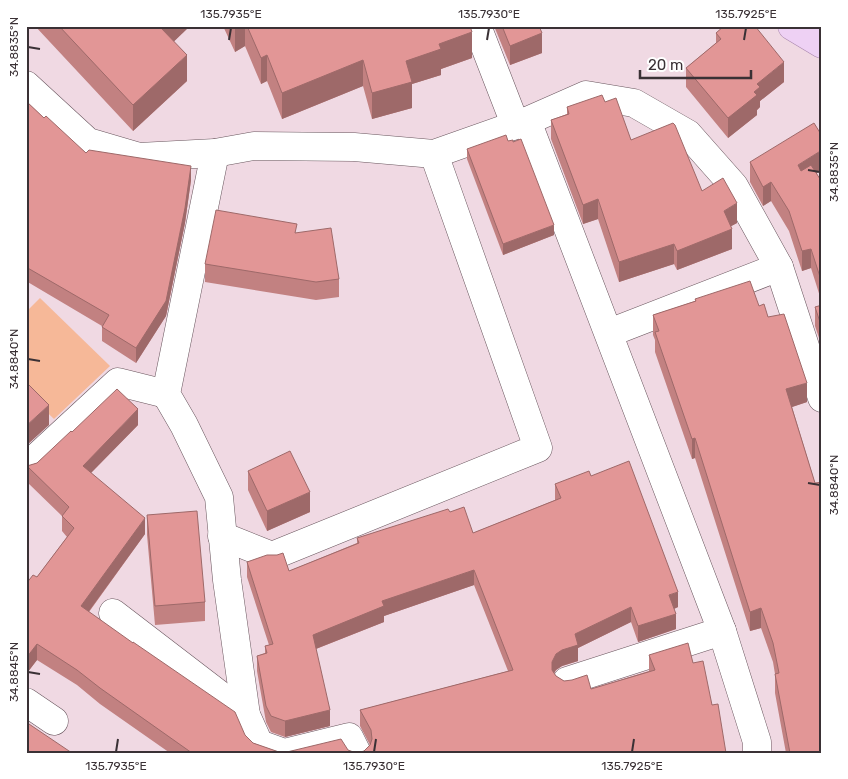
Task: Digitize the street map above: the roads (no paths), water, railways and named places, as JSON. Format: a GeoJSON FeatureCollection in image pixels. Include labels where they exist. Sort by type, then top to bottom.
{"type":"FeatureCollection","features":[{"type":"Feature","properties":{"kind":"main road"},"geometry":{"type":"LineString","coordinates":[[792,26],[822,44]]}},
{"type":"Feature","properties":{"kind":"street"},"geometry":{"type":"LineString","coordinates":[[477,26],[521,123],[609,333],[722,631],[757,742],[757,753]]}},
{"type":"Feature","properties":{"kind":"street"},"geometry":{"type":"LineString","coordinates":[[26,85],[88,142],[138,157],[215,153],[254,146],[354,147],[434,154],[521,123],[586,95],[634,104],[688,134],[734,186],[779,267],[822,398]]}},
{"type":"Feature","properties":{"kind":"street"},"geometry":{"type":"LineString","coordinates":[[215,153],[166,394],[184,425],[219,497],[227,580],[246,715],[259,744],[284,753],[349,737],[356,753]]}},
{"type":"Feature","properties":{"kind":"street"},"geometry":{"type":"LineString","coordinates":[[222,536],[272,556],[538,448],[434,154]]}},
{"type":"Feature","properties":{"kind":"street"},"geometry":{"type":"LineString","coordinates":[[609,333],[779,267]]}},
{"type":"Feature","properties":{"kind":"street"},"geometry":{"type":"LineString","coordinates":[[26,467],[118,382],[166,394]]}},
{"type":"Feature","properties":{"kind":"street"},"geometry":{"type":"LineString","coordinates":[[113,613],[246,715]]}},
{"type":"Feature","properties":{"kind":"street"},"geometry":{"type":"LineString","coordinates":[[567,680],[722,631]]}},
{"type":"Feature","properties":{"kind":"street"},"geometry":{"type":"LineString","coordinates":[[26,702],[54,720]]}}]}
